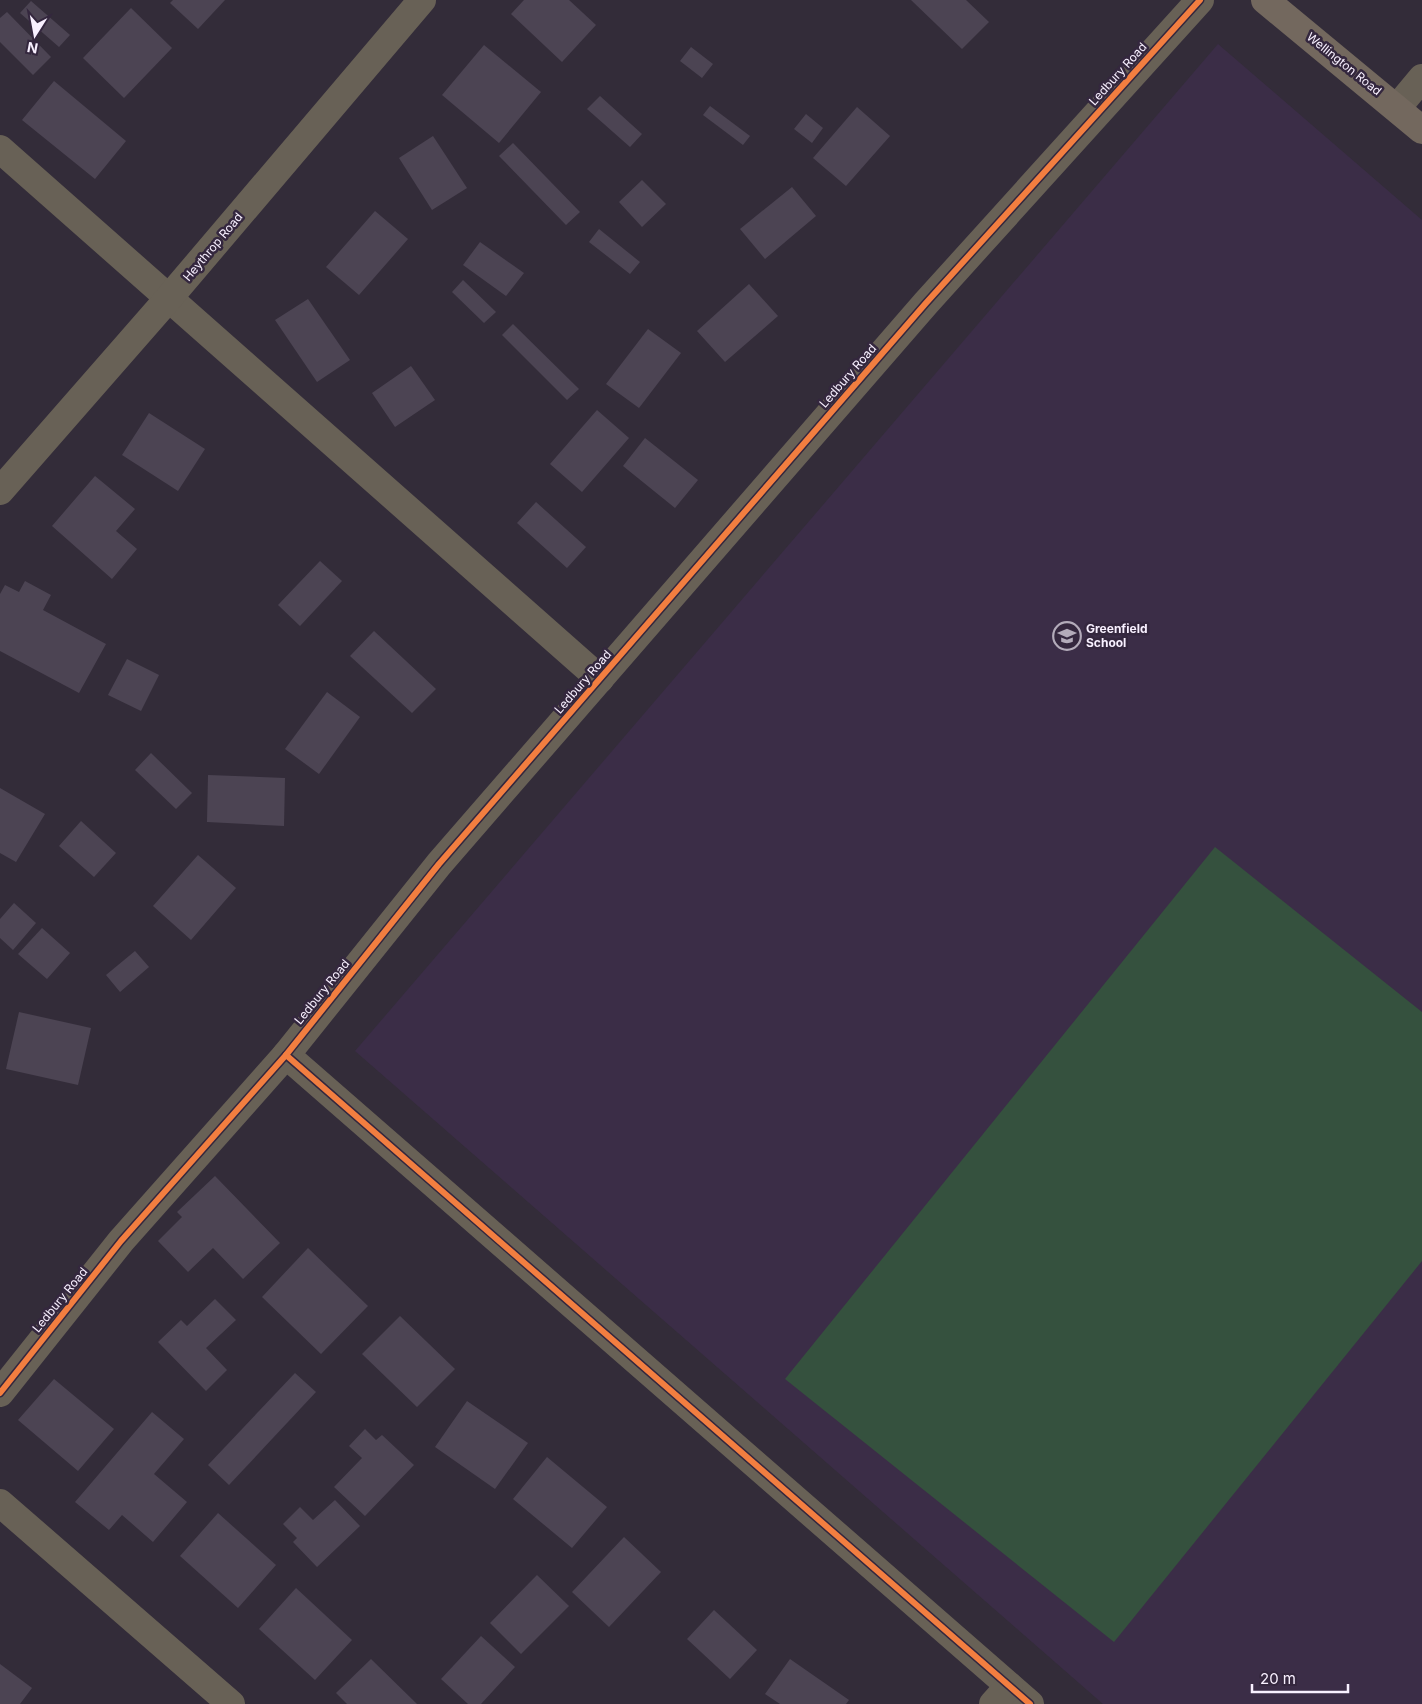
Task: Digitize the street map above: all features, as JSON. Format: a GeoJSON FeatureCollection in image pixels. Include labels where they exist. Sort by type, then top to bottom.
{"type":"FeatureCollection","features":[{"type":"Feature","properties":{"kind":"main road","name":"Wellington Road"},"geometry":{"type":"LineString","coordinates":[[1265,0],[1422,130]]}},
{"type":"Feature","properties":{"kind":"street","name":"Heythrop Road"},"geometry":{"type":"LineString","coordinates":[[0,492],[168,299],[422,0]]}},
{"type":"Feature","properties":{"kind":"street","name":"Ledbury Road"},"geometry":{"type":"LineString","coordinates":[[0,1393],[121,1241],[286,1055],[439,864],[926,303],[1200,0]]}},
{"type":"Feature","properties":{"kind":"street"},"geometry":{"type":"LineString","coordinates":[[1397,108],[1422,78]]}},
{"type":"Feature","properties":{"kind":"street"},"geometry":{"type":"LineString","coordinates":[[0,149],[600,679]]}},
{"type":"Feature","properties":{"kind":"street"},"geometry":{"type":"LineString","coordinates":[[286,1055],[1001,1695],[1030,1704]]}},
{"type":"Feature","properties":{"kind":"street"},"geometry":{"type":"LineString","coordinates":[[0,1503],[232,1704]]}},
{"type":"Feature","properties":{"kind":"shaded area","name":"Greenfield School"},"geometry":{"type":"Polygon","coordinates":[[[1218,44],[1422,220],[1422,1704],[1103,1704],[355,1051],[1218,44]]]}},
{"type":"Feature","properties":{"kind":"green space"},"geometry":{"type":"Polygon","coordinates":[[[1215,847],[1422,1012],[1422,1261],[1114,1642],[785,1379],[1215,847]]]}},
{"type":"Feature","properties":{"kind":"building"},"geometry":{"type":"Polygon","coordinates":[[[173,0],[225,0],[198,29],[170,3],[173,0]]]}},
{"type":"Feature","properties":{"kind":"building"},"geometry":{"type":"Polygon","coordinates":[[[524,0],[569,0],[596,25],[562,62],[511,14],[524,0]]]}},
{"type":"Feature","properties":{"kind":"building"},"geometry":{"type":"Polygon","coordinates":[[[911,0],[966,0],[989,22],[962,49],[911,0]]]}},
{"type":"Feature","properties":{"kind":"building"},"geometry":{"type":"Polygon","coordinates":[[[31,1],[70,35],[59,47],[20,13],[31,1]]]}},
{"type":"Feature","properties":{"kind":"building"},"geometry":{"type":"Polygon","coordinates":[[[131,8],[172,48],[124,98],[83,58],[131,8]]]}},
{"type":"Feature","properties":{"kind":"building"},"geometry":{"type":"Polygon","coordinates":[[[7,12],[51,57],[33,75],[0,42],[0,18],[7,12]]]}},
{"type":"Feature","properties":{"kind":"building"},"geometry":{"type":"Polygon","coordinates":[[[484,45],[541,92],[499,143],[442,95],[484,45]]]}},
{"type":"Feature","properties":{"kind":"building"},"geometry":{"type":"Polygon","coordinates":[[[691,47],[713,64],[702,78],[680,61],[691,47]]]}},
{"type":"Feature","properties":{"kind":"building"},"geometry":{"type":"Polygon","coordinates":[[[54,81],[126,141],[95,179],[22,120],[54,81]]]}},
{"type":"Feature","properties":{"kind":"building"},"geometry":{"type":"Polygon","coordinates":[[[600,96],[642,134],[630,147],[587,109],[600,96]]]}},
{"type":"Feature","properties":{"kind":"building"},"geometry":{"type":"Polygon","coordinates":[[[710,106],[750,136],[743,145],[703,115],[710,106]]]}},
{"type":"Feature","properties":{"kind":"building"},"geometry":{"type":"Polygon","coordinates":[[[857,107],[890,136],[846,186],[813,158],[857,107]]]}},
{"type":"Feature","properties":{"kind":"building"},"geometry":{"type":"Polygon","coordinates":[[[806,114],[823,128],[812,143],[794,129],[806,114]]]}},
{"type":"Feature","properties":{"kind":"building"},"geometry":{"type":"Polygon","coordinates":[[[433,136],[467,188],[432,210],[399,158],[433,136]]]}},
{"type":"Feature","properties":{"kind":"building"},"geometry":{"type":"Polygon","coordinates":[[[513,143],[580,212],[566,225],[499,156],[513,143]]]}},
{"type":"Feature","properties":{"kind":"building"},"geometry":{"type":"Polygon","coordinates":[[[642,180],[666,204],[642,227],[619,202],[642,180]]]}},
{"type":"Feature","properties":{"kind":"building"},"geometry":{"type":"Polygon","coordinates":[[[792,187],[816,216],[765,259],[740,229],[792,187]]]}},
{"type":"Feature","properties":{"kind":"building"},"geometry":{"type":"Polygon","coordinates":[[[375,211],[408,239],[359,295],[326,267],[375,211]]]}},
{"type":"Feature","properties":{"kind":"building"},"geometry":{"type":"Polygon","coordinates":[[[599,229],[640,262],[630,274],[589,242],[599,229]]]}},
{"type":"Feature","properties":{"kind":"building"},"geometry":{"type":"Polygon","coordinates":[[[480,242],[524,273],[506,296],[463,265],[480,242]]]}},
{"type":"Feature","properties":{"kind":"building"},"geometry":{"type":"Polygon","coordinates":[[[463,280],[496,312],[484,323],[452,292],[463,280]]]}},
{"type":"Feature","properties":{"kind":"building"},"geometry":{"type":"Polygon","coordinates":[[[749,284],[778,316],[725,362],[697,331],[749,284]]]}},
{"type":"Feature","properties":{"kind":"building"},"geometry":{"type":"Polygon","coordinates":[[[308,299],[350,360],[317,382],[275,320],[308,299]]]}},
{"type":"Feature","properties":{"kind":"building"},"geometry":{"type":"Polygon","coordinates":[[[513,324],[579,389],[567,400],[502,335],[513,324]]]}},
{"type":"Feature","properties":{"kind":"building"},"geometry":{"type":"Polygon","coordinates":[[[648,329],[681,353],[639,408],[606,384],[648,329]]]}},
{"type":"Feature","properties":{"kind":"building"},"geometry":{"type":"Polygon","coordinates":[[[411,366],[435,400],[395,427],[372,393],[411,366]]]}},
{"type":"Feature","properties":{"kind":"building"},"geometry":{"type":"Polygon","coordinates":[[[597,410],[629,438],[582,492],[550,464],[597,410]]]}},
{"type":"Feature","properties":{"kind":"building"},"geometry":{"type":"Polygon","coordinates":[[[149,413],[205,449],[178,491],[122,455],[149,413]]]}},
{"type":"Feature","properties":{"kind":"building"},"geometry":{"type":"Polygon","coordinates":[[[645,438],[698,480],[675,508],[623,466],[645,438]]]}},
{"type":"Feature","properties":{"kind":"building"},"geometry":{"type":"Polygon","coordinates":[[[95,476],[135,509],[116,531],[137,549],[112,579],[52,526],[95,476]]]}},
{"type":"Feature","properties":{"kind":"building"},"geometry":{"type":"Polygon","coordinates":[[[536,502],[586,547],[567,568],[517,523],[536,502]]]}},
{"type":"Feature","properties":{"kind":"building"},"geometry":{"type":"Polygon","coordinates":[[[320,561],[342,581],[300,626],[278,605],[320,561]]]}},
{"type":"Feature","properties":{"kind":"building"},"geometry":{"type":"Polygon","coordinates":[[[25,581],[51,595],[43,610],[106,644],[79,693],[0,651],[0,594],[5,585],[19,592],[25,581]]]}},
{"type":"Feature","properties":{"kind":"building"},"geometry":{"type":"Polygon","coordinates":[[[374,631],[436,689],[412,713],[350,656],[374,631]]]}},
{"type":"Feature","properties":{"kind":"building"},"geometry":{"type":"Polygon","coordinates":[[[127,659],[159,675],[141,711],[108,695],[127,659]]]}},
{"type":"Feature","properties":{"kind":"building"},"geometry":{"type":"Polygon","coordinates":[[[327,692],[360,717],[319,774],[285,749],[327,692]]]}},
{"type":"Feature","properties":{"kind":"building"},"geometry":{"type":"Polygon","coordinates":[[[151,753],[192,793],[176,809],[135,770],[151,753]]]}},
{"type":"Feature","properties":{"kind":"building"},"geometry":{"type":"Polygon","coordinates":[[[208,775],[285,778],[284,826],[207,822],[208,775]]]}},
{"type":"Feature","properties":{"kind":"building"},"geometry":{"type":"Polygon","coordinates":[[[0,788],[45,814],[16,862],[0,853],[0,788]]]}},
{"type":"Feature","properties":{"kind":"building"},"geometry":{"type":"Polygon","coordinates":[[[81,821],[116,853],[94,877],[59,846],[81,821]]]}},
{"type":"Feature","properties":{"kind":"building"},"geometry":{"type":"Polygon","coordinates":[[[198,855],[236,888],[191,940],[153,906],[198,855]]]}},
{"type":"Feature","properties":{"kind":"building"},"geometry":{"type":"Polygon","coordinates":[[[14,903],[36,923],[13,950],[0,938],[0,919],[14,903]]]}},
{"type":"Feature","properties":{"kind":"building"},"geometry":{"type":"Polygon","coordinates":[[[42,928],[70,953],[47,979],[18,954],[42,928]]]}},
{"type":"Feature","properties":{"kind":"building"},"geometry":{"type":"Polygon","coordinates":[[[135,951],[149,967],[120,992],[106,975],[135,951]]]}},
{"type":"Feature","properties":{"kind":"building"},"geometry":{"type":"Polygon","coordinates":[[[19,1012],[91,1028],[78,1085],[6,1069],[19,1012]]]}},
{"type":"Feature","properties":{"kind":"building"},"geometry":{"type":"Polygon","coordinates":[[[215,1176],[280,1243],[243,1279],[213,1248],[188,1272],[158,1241],[182,1217],[177,1212],[215,1176]]]}},
{"type":"Feature","properties":{"kind":"building"},"geometry":{"type":"Polygon","coordinates":[[[308,1248],[368,1306],[321,1354],[262,1297],[308,1248]]]}},
{"type":"Feature","properties":{"kind":"building"},"geometry":{"type":"Polygon","coordinates":[[[215,1299],[236,1320],[206,1348],[227,1370],[206,1391],[158,1342],[181,1320],[187,1326],[215,1299]]]}},
{"type":"Feature","properties":{"kind":"building"},"geometry":{"type":"Polygon","coordinates":[[[400,1316],[455,1369],[417,1407],[362,1354],[400,1316]]]}},
{"type":"Feature","properties":{"kind":"building"},"geometry":{"type":"Polygon","coordinates":[[[295,1373],[316,1392],[229,1485],[208,1465],[295,1373]]]}},
{"type":"Feature","properties":{"kind":"building"},"geometry":{"type":"Polygon","coordinates":[[[54,1379],[114,1429],[78,1471],[18,1420],[54,1379]]]}},
{"type":"Feature","properties":{"kind":"building"},"geometry":{"type":"Polygon","coordinates":[[[467,1401],[528,1443],[495,1489],[435,1447],[467,1401]]]}},
{"type":"Feature","properties":{"kind":"building"},"geometry":{"type":"Polygon","coordinates":[[[152,1412],[184,1439],[154,1474],[187,1502],[153,1542],[122,1515],[109,1530],[75,1502],[152,1412]]]}},
{"type":"Feature","properties":{"kind":"building"},"geometry":{"type":"Polygon","coordinates":[[[365,1429],[376,1440],[382,1435],[414,1465],[365,1516],[334,1487],[362,1458],[349,1446],[365,1429]]]}},
{"type":"Feature","properties":{"kind":"building"},"geometry":{"type":"Polygon","coordinates":[[[547,1457],[607,1507],[572,1548],[513,1499],[547,1457]]]}},
{"type":"Feature","properties":{"kind":"building"},"geometry":{"type":"Polygon","coordinates":[[[335,1500],[360,1526],[317,1567],[293,1542],[297,1538],[283,1524],[300,1507],[313,1520],[335,1500]]]}},
{"type":"Feature","properties":{"kind":"building"},"geometry":{"type":"Polygon","coordinates":[[[218,1513],[276,1565],[238,1608],[180,1556],[218,1513]]]}},
{"type":"Feature","properties":{"kind":"building"},"geometry":{"type":"Polygon","coordinates":[[[624,1537],[661,1572],[609,1627],[572,1592],[624,1537]]]}},
{"type":"Feature","properties":{"kind":"building"},"geometry":{"type":"Polygon","coordinates":[[[537,1575],[569,1606],[521,1654],[490,1623],[537,1575]]]}},
{"type":"Feature","properties":{"kind":"building"},"geometry":{"type":"Polygon","coordinates":[[[296,1588],[352,1640],[315,1680],[259,1629],[296,1588]]]}},
{"type":"Feature","properties":{"kind":"building"},"geometry":{"type":"Polygon","coordinates":[[[714,1610],[757,1650],[730,1679],[687,1639],[714,1610]]]}},
{"type":"Feature","properties":{"kind":"building"},"geometry":{"type":"Polygon","coordinates":[[[481,1636],[515,1667],[481,1704],[468,1704],[441,1679],[481,1636]]]}},
{"type":"Feature","properties":{"kind":"building"},"geometry":{"type":"Polygon","coordinates":[[[371,1659],[417,1704],[347,1704],[336,1693],[371,1659]]]}},
{"type":"Feature","properties":{"kind":"building"},"geometry":{"type":"Polygon","coordinates":[[[790,1659],[849,1700],[846,1704],[780,1704],[765,1694],[790,1659]]]}},
{"type":"Feature","properties":{"kind":"building"},"geometry":{"type":"Polygon","coordinates":[[[0,1664],[32,1688],[20,1704],[0,1704],[0,1664]]]}},
{"type":"Feature","properties":{"kind":"cycle path"},"geometry":{"type":"LineString","coordinates":[[0,1393],[121,1241],[286,1055],[439,864],[926,303],[1200,0]]}},
{"type":"Feature","properties":{"kind":"cycle path"},"geometry":{"type":"LineString","coordinates":[[286,1055],[1030,1704]]}},
{"type":"Feature","properties":{"kind":"place","name":"Greenfield School"},"geometry":{"type":"Point","coordinates":[1067,636]}}]}
